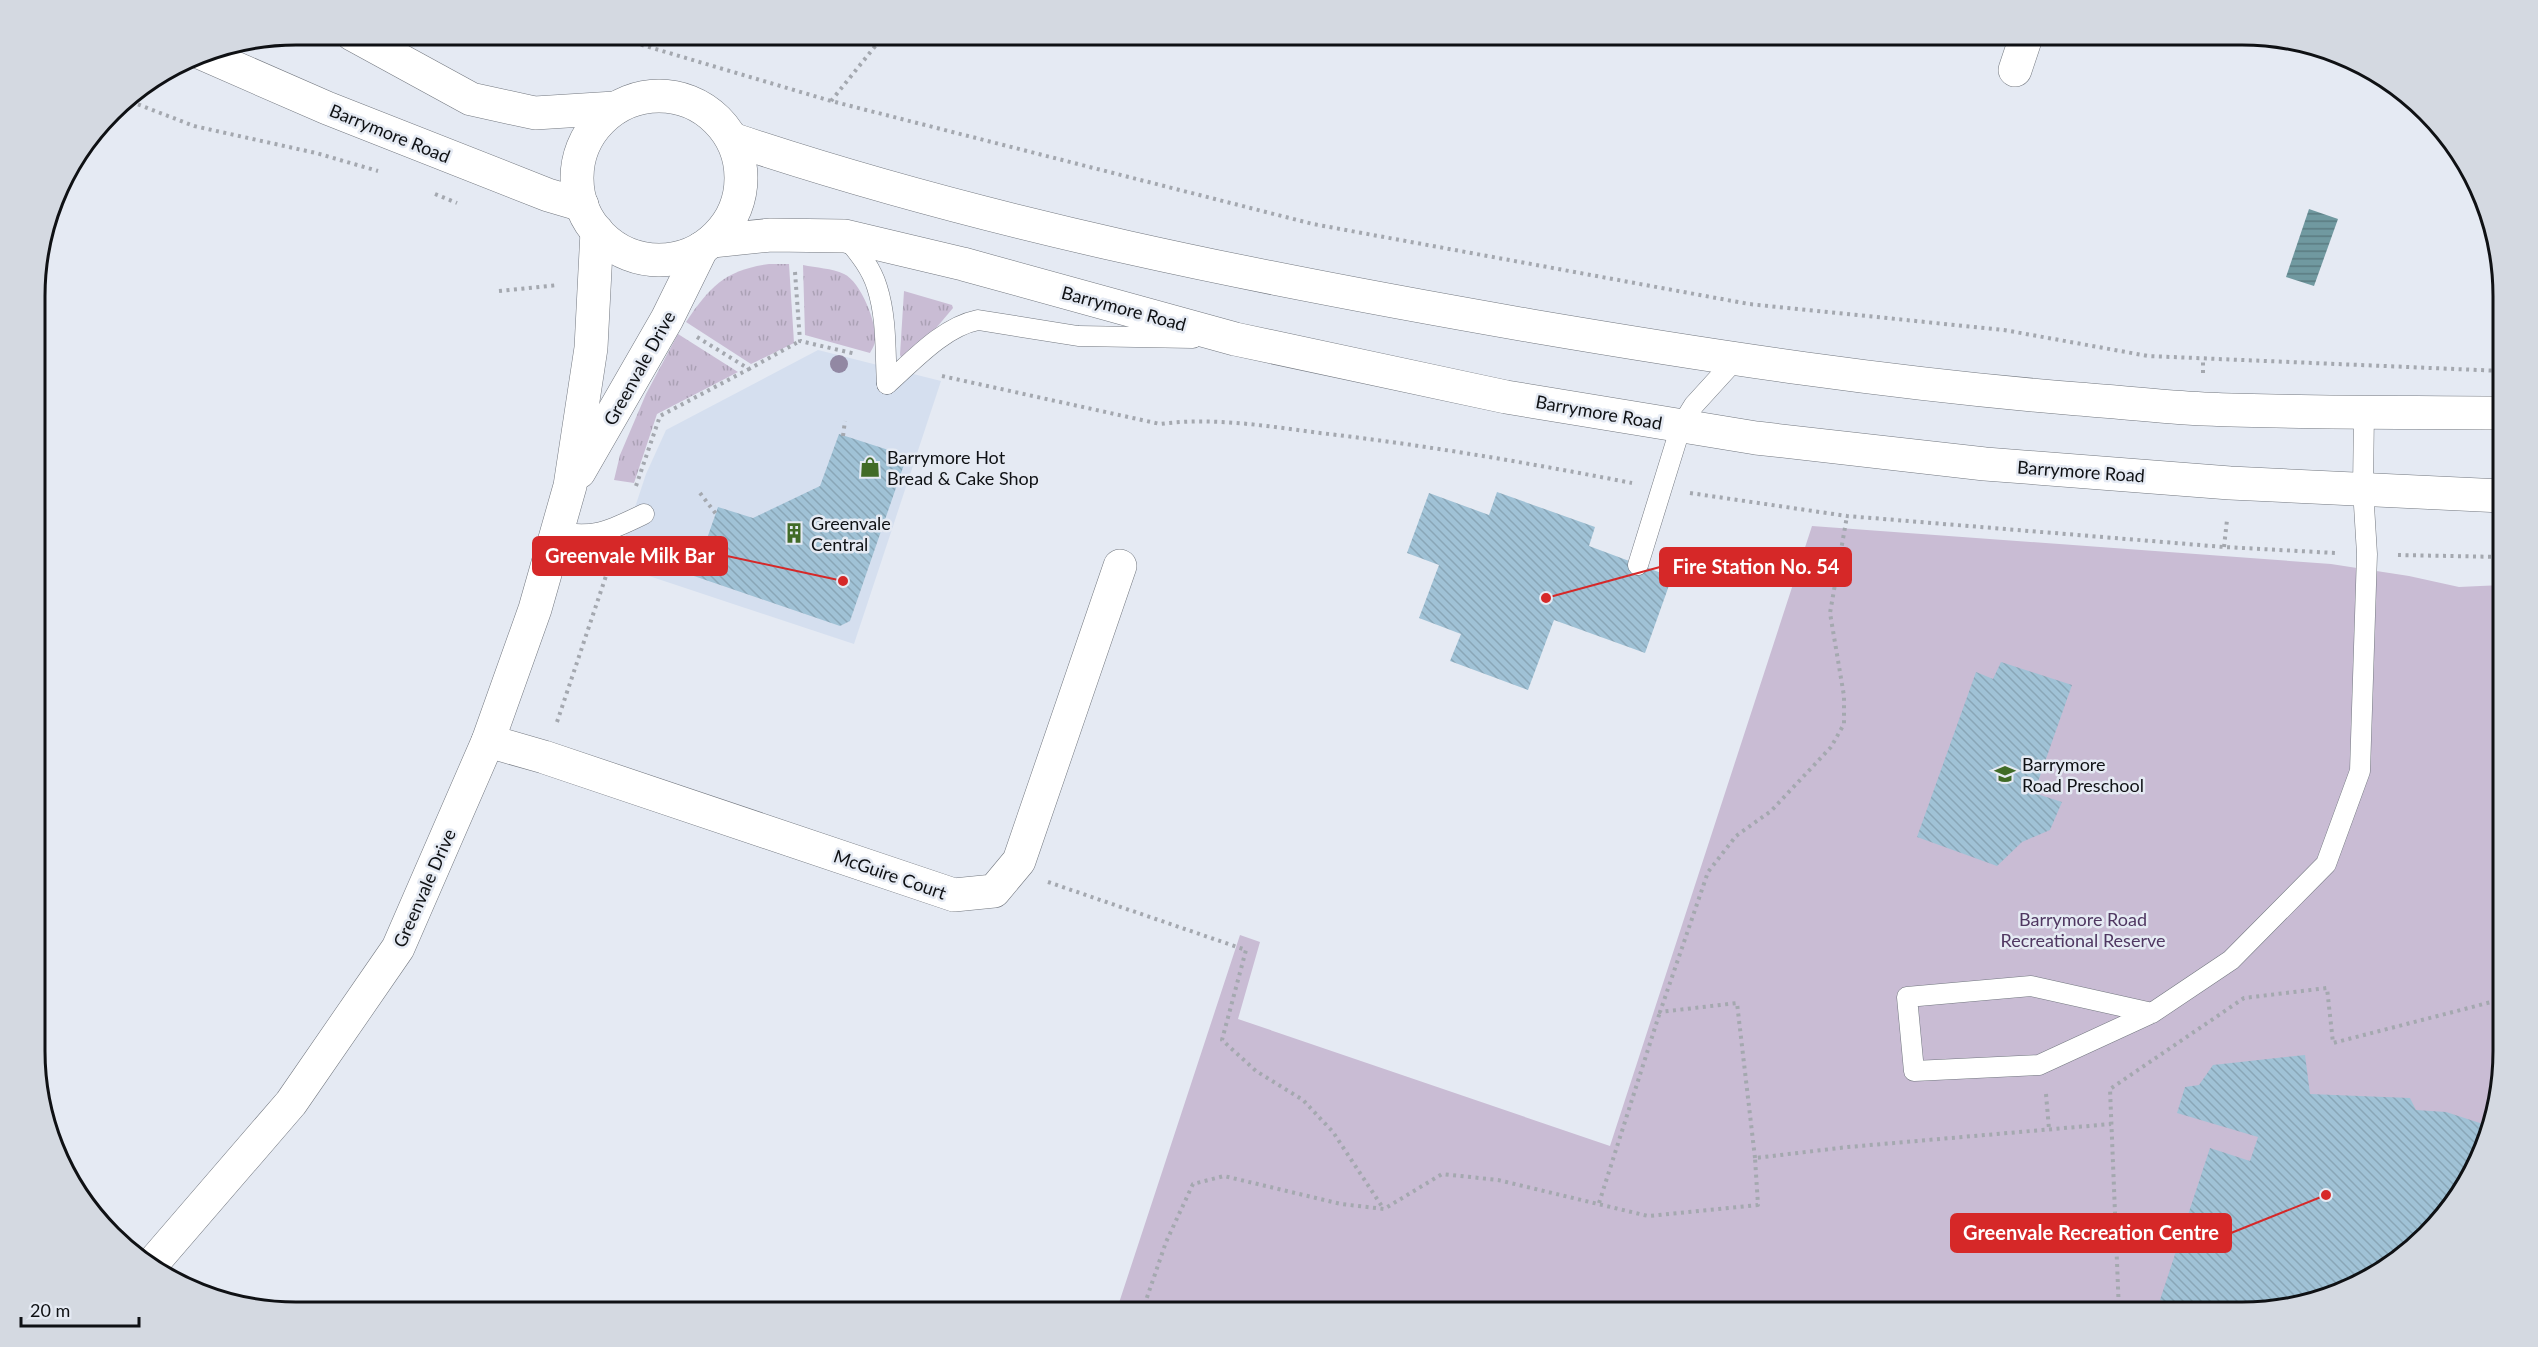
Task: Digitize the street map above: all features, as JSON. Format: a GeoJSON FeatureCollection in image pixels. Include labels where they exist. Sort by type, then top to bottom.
{"type":"FeatureCollection","features":[{"type":"Feature","properties":{"kind":"street"},"geometry":{"type":"LineString","coordinates":[[372,45],[471,99],[536,114],[615,108],[646,96],[680,98],[711,113],[732,139],[742,175],[735,212],[707,244],[675,259],[646,259],[619,249],[589,218],[576,178],[580,151],[594,126],[615,108]]}},
{"type":"Feature","properties":{"kind":"street"},"geometry":{"type":"LineString","coordinates":[[2015,70],[2023,45]]}},
{"type":"Feature","properties":{"kind":"street","name":"Barrymore Road"},"geometry":{"type":"LineString","coordinates":[[214,59],[327,108],[548,195],[589,218]]}},
{"type":"Feature","properties":{"kind":"street"},"geometry":{"type":"LineString","coordinates":[[732,139],[809,164],[953,205],[1169,257],[1416,306],[1735,360],[1969,390],[2201,409],[2493,413]]}},
{"type":"Feature","properties":{"kind":"street","name":"Greenvale Drive"},"geometry":{"type":"LineString","coordinates":[[156,1259],[291,1103],[398,948],[488,741],[536,609],[570,486],[591,348],[589,218]]}},
{"type":"Feature","properties":{"kind":"street","name":"Barrymore Road"},"geometry":{"type":"LineString","coordinates":[[707,244],[771,235],[845,236],[963,264],[1234,339],[1506,396],[1756,438],[1985,464],[2230,483],[2493,496]]}},
{"type":"Feature","properties":{"kind":"street","name":"Greenvale Drive"},"geometry":{"type":"LineString","coordinates":[[570,486],[636,376],[707,244]]}},
{"type":"Feature","properties":{"kind":"street","name":"McGuire Court"},"geometry":{"type":"LineString","coordinates":[[488,741],[544,757],[954,895],[994,891],[1019,861],[1120,566]]}},
{"type":"Feature","properties":{"kind":"lane"},"geometry":{"type":"LineString","coordinates":[[845,236],[865,261],[877,286],[884,322],[887,384],[962,323],[978,320],[1078,336],[1234,339]]}},
{"type":"Feature","properties":{"kind":"lane"},"geometry":{"type":"LineString","coordinates":[[1638,565],[1682,426],[1694,405],[1735,360]]}},
{"type":"Feature","properties":{"kind":"lane"},"geometry":{"type":"LineString","coordinates":[[2152,1013],[2031,986],[1907,997],[1914,1071],[2039,1065],[2152,1013],[2231,960],[2326,864],[2360,771],[2367,554],[2363,489],[2364,411]]}},
{"type":"Feature","properties":{"kind":"lane"},"geometry":{"type":"LineString","coordinates":[[558,532],[577,536],[603,533],[644,514]]}},
{"type":"Feature","properties":{"kind":"path"},"geometry":{"type":"LineString","coordinates":[[642,45],[831,101],[1313,224],[1749,304],[2004,330],[2148,356],[2493,371]]}},
{"type":"Feature","properties":{"kind":"path"},"geometry":{"type":"LineString","coordinates":[[831,101],[876,45]]}},
{"type":"Feature","properties":{"kind":"path"},"geometry":{"type":"LineString","coordinates":[[135,103],[194,126],[316,153],[387,174]]}},
{"type":"Feature","properties":{"kind":"path"},"geometry":{"type":"LineString","coordinates":[[427,190],[457,203]]}},
{"type":"Feature","properties":{"kind":"path"},"geometry":{"type":"LineString","coordinates":[[795,267],[800,341]]}},
{"type":"Feature","properties":{"kind":"path"},"geometry":{"type":"LineString","coordinates":[[499,291],[563,285]]}},
{"type":"Feature","properties":{"kind":"path"},"geometry":{"type":"LineString","coordinates":[[694,335],[749,369],[800,341],[885,362]]}},
{"type":"Feature","properties":{"kind":"path"},"geometry":{"type":"LineString","coordinates":[[907,367],[1160,424],[1180,421],[1236,423],[1388,441],[1489,455],[1662,488],[1847,516],[2224,547],[2493,557]]}},
{"type":"Feature","properties":{"kind":"path"},"geometry":{"type":"LineString","coordinates":[[843,436],[845,421]]}},
{"type":"Feature","properties":{"kind":"path"},"geometry":{"type":"LineString","coordinates":[[700,493],[716,514]]}},
{"type":"Feature","properties":{"kind":"path"},"geometry":{"type":"LineString","coordinates":[[1599,1203],[1660,1012],[1708,872],[1736,836],[1771,811],[1831,747],[1844,724],[1844,696],[1830,613],[1847,516]]}},
{"type":"Feature","properties":{"kind":"path"},"geometry":{"type":"LineString","coordinates":[[1019,861],[1045,881],[1245,950],[1222,1040],[1256,1071],[1303,1100],[1333,1132],[1384,1209]]}},
{"type":"Feature","properties":{"kind":"path"},"geometry":{"type":"LineString","coordinates":[[2119,1302],[2110,1089],[2244,998],[2326,988],[2333,1043],[2493,1002]]}},
{"type":"Feature","properties":{"kind":"path"},"geometry":{"type":"LineString","coordinates":[[1145,1302],[1166,1242],[1193,1184],[1224,1176],[1341,1204],[1384,1209],[1442,1174],[1498,1180],[1648,1216],[1758,1205],[1755,1158],[1737,1003],[1660,1012]]}},
{"type":"Feature","properties":{"kind":"path"},"geometry":{"type":"LineString","coordinates":[[1755,1158],[1848,1147],[2111,1124]]}},
{"type":"Feature","properties":{"kind":"shaded area"},"geometry":{"type":"Polygon","coordinates":[[[2309,209],[2338,219],[2314,286],[2286,277],[2309,209]]]}},
{"type":"Feature","properties":{"kind":"shaded area"},"geometry":{"type":"Polygon","coordinates":[[[818,350],[941,381],[854,644],[616,565],[646,474],[666,430],[818,350]]]}},
{"type":"Feature","properties":{"kind":"green space"},"geometry":{"type":"Polygon","coordinates":[[[769,264],[789,264],[794,343],[751,364],[686,322],[711,289],[730,275],[769,264]]]}},
{"type":"Feature","properties":{"kind":"green space"},"geometry":{"type":"Polygon","coordinates":[[[803,265],[839,272],[850,278],[856,285],[871,314],[875,333],[875,342],[870,353],[805,335],[803,265]]]}},
{"type":"Feature","properties":{"kind":"green space"},"geometry":{"type":"Polygon","coordinates":[[[904,291],[952,305],[953,308],[910,359],[902,359],[900,355],[904,291]]]}},
{"type":"Feature","properties":{"kind":"green space"},"geometry":{"type":"Polygon","coordinates":[[[678,334],[738,372],[657,414],[634,483],[614,480],[620,455],[646,394],[678,334]]]}},
{"type":"Feature","properties":{"kind":"green space","name":"Barrymore Road Recreational Reserve"},"geometry":{"type":"Polygon","coordinates":[[[1812,526],[2331,564],[2409,576],[2459,587],[2493,585],[2493,1051],[2488,1100],[2474,1147],[2441,1204],[2395,1250],[2353,1276],[2322,1289],[2291,1297],[2242,1302],[1119,1302],[1240,935],[1260,942],[1238,1019],[1610,1146],[1812,526]]]}},
{"type":"Feature","properties":{"kind":"building","name":"Greenvale Central"},"geometry":{"type":"Polygon","coordinates":[[[839,434],[907,456],[850,621],[840,626],[694,576],[718,507],[753,518],[820,486],[839,434]]]}},
{"type":"Feature","properties":{"kind":"building"},"geometry":{"type":"Polygon","coordinates":[[[1497,492],[1595,527],[1589,546],[1672,577],[1645,653],[1554,620],[1528,690],[1450,661],[1461,634],[1419,618],[1439,565],[1407,553],[1429,493],[1489,515],[1497,492]]]}},
{"type":"Feature","properties":{"kind":"building"},"geometry":{"type":"Polygon","coordinates":[[[2001,662],[2072,685],[2034,793],[2062,802],[2050,830],[2022,842],[1997,866],[1917,837],[1976,672],[1993,679],[2001,662]]]}},
{"type":"Feature","properties":{"kind":"building"},"geometry":{"type":"Polygon","coordinates":[[[2305,1055],[2310,1094],[2410,1098],[2416,1110],[2446,1112],[2482,1124],[2467,1162],[2451,1190],[2431,1216],[2395,1250],[2353,1276],[2322,1289],[2274,1300],[2166,1302],[2160,1300],[2210,1148],[2250,1161],[2258,1137],[2177,1113],[2185,1087],[2199,1085],[2213,1065],[2305,1055]]]}},
{"type":"Feature","properties":{"kind":"place","name":"Barrymore Hot Bread & Cake Shop"},"geometry":{"type":"Point","coordinates":[870,467]}},
{"type":"Feature","properties":{"kind":"place","name":"Greenvale Central"},"geometry":{"type":"Point","coordinates":[794,533]}},
{"type":"Feature","properties":{"kind":"place","name":"Greenvale Milk Bar"},"geometry":{"type":"Point","coordinates":[843,581]}},
{"type":"Feature","properties":{"kind":"place","name":"Fire Station No. 54"},"geometry":{"type":"Point","coordinates":[1546,598]}},
{"type":"Feature","properties":{"kind":"place","name":"Barrymore Road Preschool"},"geometry":{"type":"Point","coordinates":[2005,774]}},
{"type":"Feature","properties":{"kind":"place","name":"Greenvale Recreation Centre"},"geometry":{"type":"Point","coordinates":[2326,1195]}}]}
